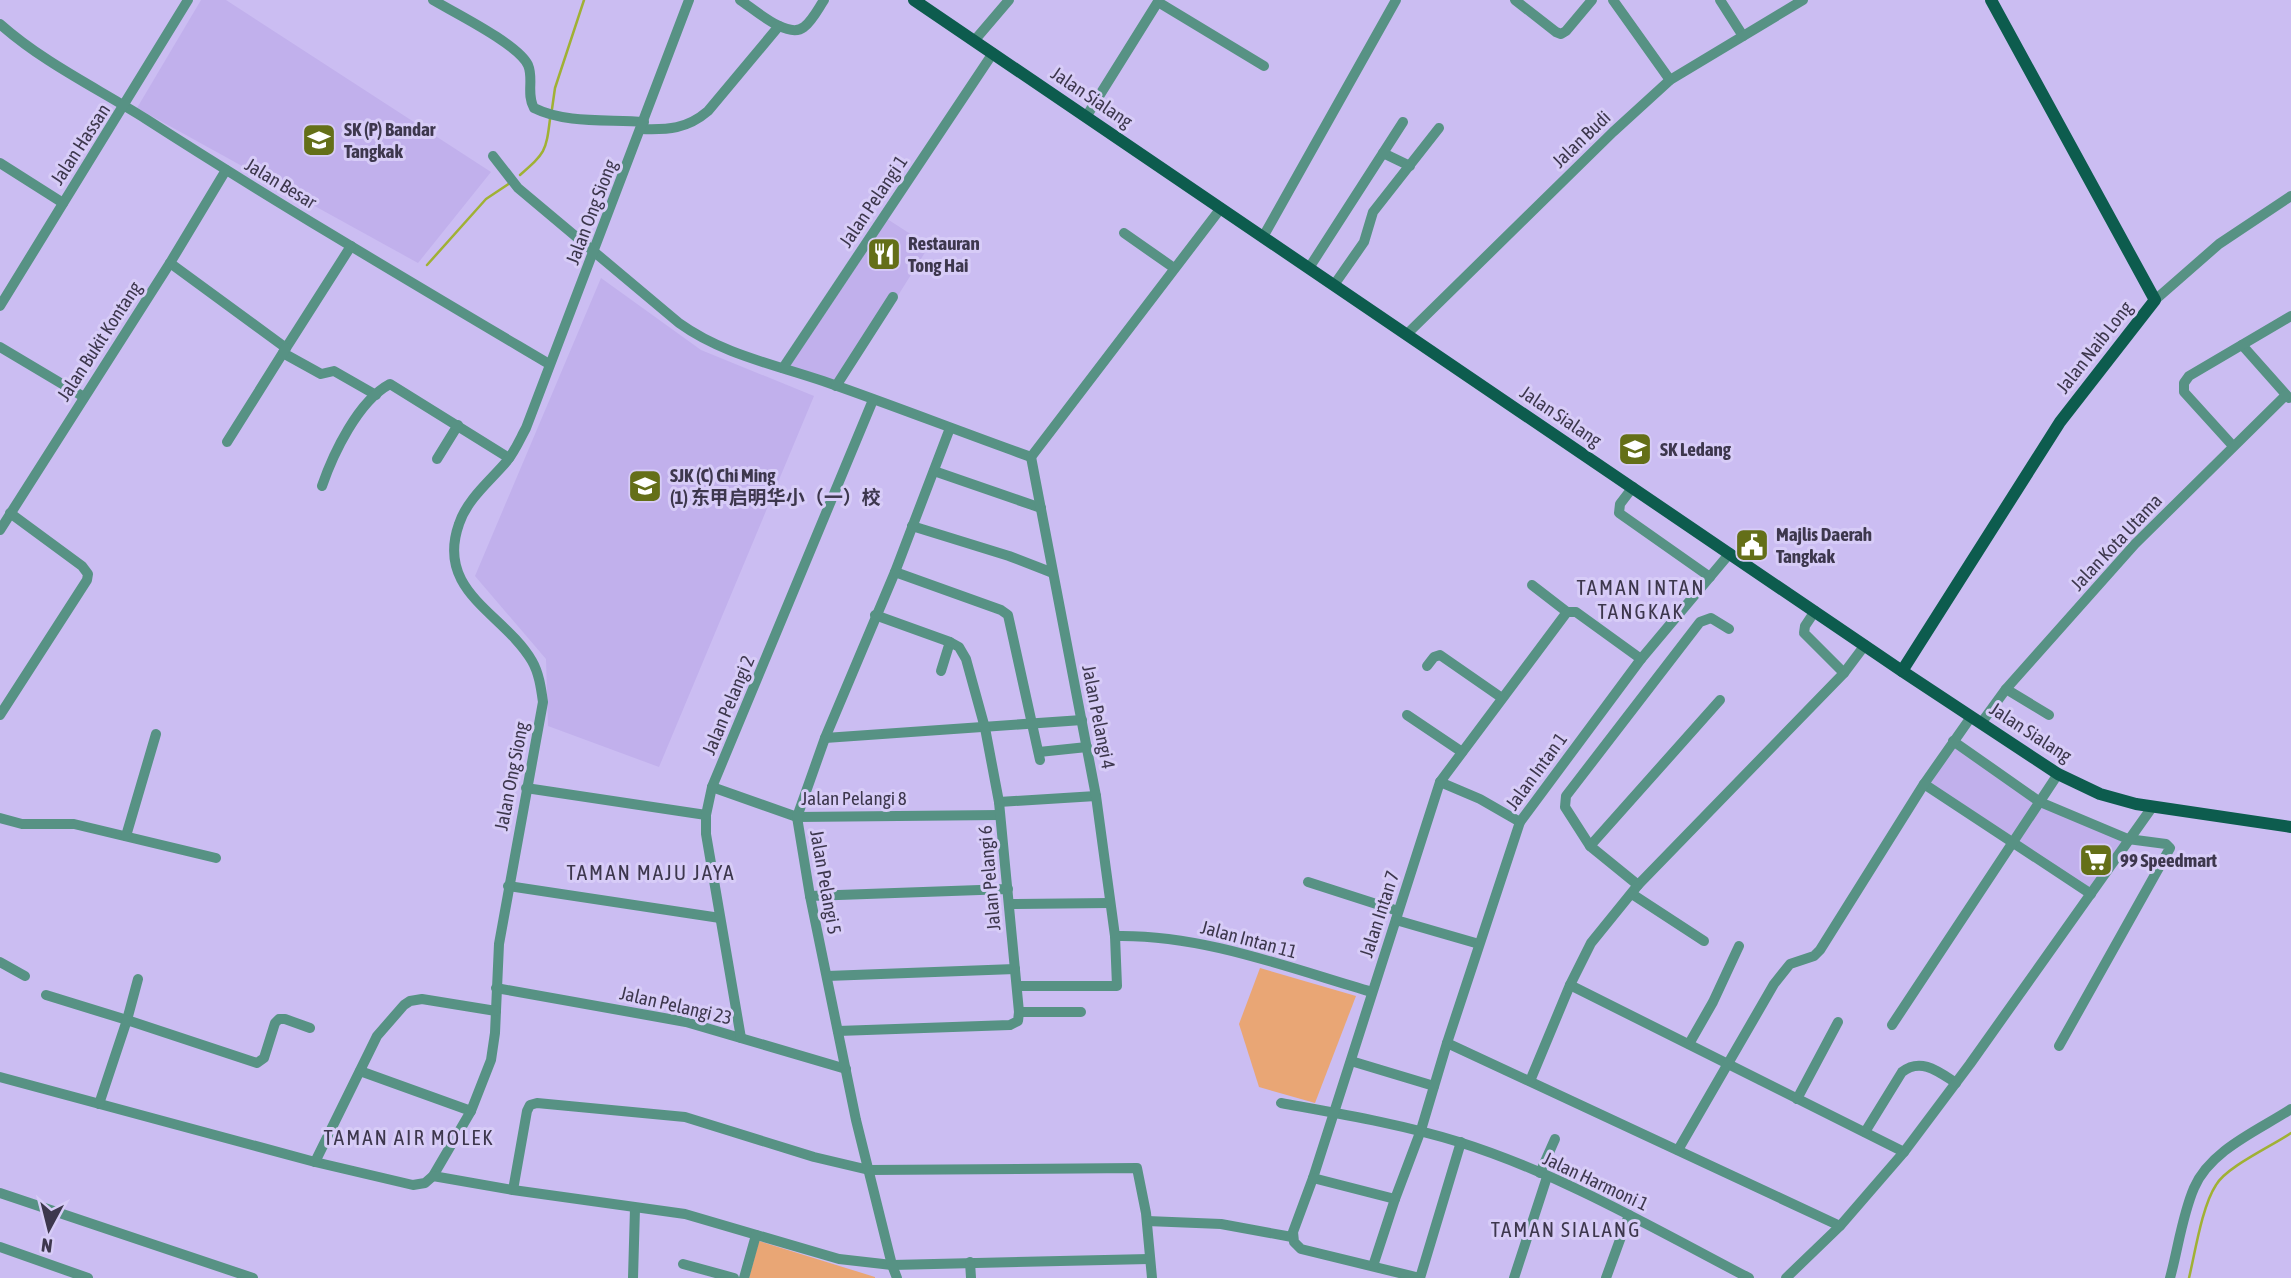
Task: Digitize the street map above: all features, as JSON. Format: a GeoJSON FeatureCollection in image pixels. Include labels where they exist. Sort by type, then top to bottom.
{"type":"FeatureCollection","features":[{"type":"Feature","properties":{"kind":"main road","name":"Jalan Sialang"},"geometry":{"type":"LineString","coordinates":[[914,0],[1865,646],[2058,774],[2100,794],[2153,806],[2291,827]]}},
{"type":"Feature","properties":{"kind":"main road","name":"Jalan Naib Long"},"geometry":{"type":"LineString","coordinates":[[1902,671],[2060,422],[2155,300],[1991,0]]}},
{"type":"Feature","properties":{"kind":"street","name":"Jalan Hassan"},"geometry":{"type":"LineString","coordinates":[[0,306],[188,0]]}},
{"type":"Feature","properties":{"kind":"street"},"geometry":{"type":"LineString","coordinates":[[433,0],[497,37],[522,58],[528,65],[530,102],[534,108],[549,114],[666,130],[683,127],[708,111],[779,26]]}},
{"type":"Feature","properties":{"kind":"street","name":"Jalan Ong Siong"},"geometry":{"type":"LineString","coordinates":[[433,1176],[471,1111],[491,1060],[499,944],[542,712],[542,693],[533,662],[523,648],[472,597],[461,578],[454,559],[456,535],[463,515],[509,458],[526,428],[690,0]]}},
{"type":"Feature","properties":{"kind":"street"},"geometry":{"type":"LineString","coordinates":[[740,0],[788,30],[799,30],[808,23],[824,0]]}},
{"type":"Feature","properties":{"kind":"street"},"geometry":{"type":"LineString","coordinates":[[974,41],[1009,0]]}},
{"type":"Feature","properties":{"kind":"street"},"geometry":{"type":"LineString","coordinates":[[1263,237],[1396,0]]}},
{"type":"Feature","properties":{"kind":"street"},"geometry":{"type":"LineString","coordinates":[[1515,0],[1561,34],[1592,0]]}},
{"type":"Feature","properties":{"kind":"street"},"geometry":{"type":"LineString","coordinates":[[1612,0],[1670,79]]}},
{"type":"Feature","properties":{"kind":"street"},"geometry":{"type":"LineString","coordinates":[[1720,0],[1743,36]]}},
{"type":"Feature","properties":{"kind":"street","name":"Jalan Budi"},"geometry":{"type":"LineString","coordinates":[[1406,334],[1670,79],[1803,0]]}},
{"type":"Feature","properties":{"kind":"street"},"geometry":{"type":"LineString","coordinates":[[1086,117],[1158,1],[1264,66]]}},
{"type":"Feature","properties":{"kind":"street","name":"Jalan Besar"},"geometry":{"type":"LineString","coordinates":[[0,24],[19,41],[55,65],[549,364]]}},
{"type":"Feature","properties":{"kind":"street","name":"Jalan Pelangi 1"},"geometry":{"type":"LineString","coordinates":[[783,368],[993,53]]}},
{"type":"Feature","properties":{"kind":"street"},"geometry":{"type":"LineString","coordinates":[[1309,268],[1403,122]]}},
{"type":"Feature","properties":{"kind":"street"},"geometry":{"type":"LineString","coordinates":[[1334,285],[1364,242],[1373,212],[1439,128]]}},
{"type":"Feature","properties":{"kind":"street"},"geometry":{"type":"LineString","coordinates":[[1382,153],[1410,166]]}},
{"type":"Feature","properties":{"kind":"street"},"geometry":{"type":"LineString","coordinates":[[493,156],[518,188],[679,323],[703,340],[1031,457],[1221,208]]}},
{"type":"Feature","properties":{"kind":"street"},"geometry":{"type":"LineString","coordinates":[[0,163],[63,203]]}},
{"type":"Feature","properties":{"kind":"street","name":"Jalan Bukit Kontang"},"geometry":{"type":"LineString","coordinates":[[0,530],[226,170]]}},
{"type":"Feature","properties":{"kind":"street"},"geometry":{"type":"LineString","coordinates":[[2155,300],[2219,244],[2291,196]]}},
{"type":"Feature","properties":{"kind":"street"},"geometry":{"type":"LineString","coordinates":[[1124,233],[1174,268]]}},
{"type":"Feature","properties":{"kind":"street"},"geometry":{"type":"LineString","coordinates":[[227,442],[351,246]]}},
{"type":"Feature","properties":{"kind":"street"},"geometry":{"type":"LineString","coordinates":[[170,263],[321,374],[334,371],[376,395]]}},
{"type":"Feature","properties":{"kind":"street"},"geometry":{"type":"LineString","coordinates":[[836,386],[893,297]]}},
{"type":"Feature","properties":{"kind":"street"},"geometry":{"type":"LineString","coordinates":[[2233,446],[2185,391],[2185,383],[2189,376],[2291,316]]}},
{"type":"Feature","properties":{"kind":"street"},"geometry":{"type":"LineString","coordinates":[[2242,345],[2289,398]]}},
{"type":"Feature","properties":{"kind":"street"},"geometry":{"type":"LineString","coordinates":[[0,346],[84,397]]}},
{"type":"Feature","properties":{"kind":"street"},"geometry":{"type":"LineString","coordinates":[[322,486],[331,463],[358,413],[387,385],[392,384],[509,458]]}},
{"type":"Feature","properties":{"kind":"street","name":"Jalan Kota Utama"},"geometry":{"type":"LineString","coordinates":[[1678,1150],[1774,984],[1786,967],[1814,956],[1820,950],[1953,741],[2006,688],[2135,544],[2233,446],[2289,398]]}},
{"type":"Feature","properties":{"kind":"street","name":"Jalan Pelangi 2"},"geometry":{"type":"LineString","coordinates":[[741,1038],[706,834],[706,815],[712,787],[873,400]]}},
{"type":"Feature","properties":{"kind":"street"},"geometry":{"type":"LineString","coordinates":[[437,459],[458,425]]}},
{"type":"Feature","properties":{"kind":"street","name":"Jalan Pelangi 5"},"geometry":{"type":"LineString","coordinates":[[897,1278],[846,1069],[810,896],[797,817],[825,738],[895,572],[950,428]]}},
{"type":"Feature","properties":{"kind":"street","name":"Jalan Pelangi 4"},"geometry":{"type":"LineString","coordinates":[[1017,986],[1117,986],[1115,936],[1096,796],[1031,457]]}},
{"type":"Feature","properties":{"kind":"street"},"geometry":{"type":"LineString","coordinates":[[933,471],[1041,508]]}},
{"type":"Feature","properties":{"kind":"street"},"geometry":{"type":"LineString","coordinates":[[1633,487],[1620,504],[1619,513],[1710,577]]}},
{"type":"Feature","properties":{"kind":"street"},"geometry":{"type":"LineString","coordinates":[[0,715],[87,580],[88,573],[10,513]]}},
{"type":"Feature","properties":{"kind":"street"},"geometry":{"type":"LineString","coordinates":[[912,526],[1009,556],[1053,573]]}},
{"type":"Feature","properties":{"kind":"street","name":"Jalan Intan 1"},"geometry":{"type":"LineString","coordinates":[[1373,1266],[1421,1130],[1520,822],[1641,659],[1730,553]]}},
{"type":"Feature","properties":{"kind":"street"},"geometry":{"type":"LineString","coordinates":[[895,572],[1005,612],[1009,619],[1040,756],[1087,747]]}},
{"type":"Feature","properties":{"kind":"street"},"geometry":{"type":"LineString","coordinates":[[1532,586],[1566,613],[1576,612],[1641,659]]}},
{"type":"Feature","properties":{"kind":"street"},"geometry":{"type":"LineString","coordinates":[[1815,611],[1805,626],[1804,633],[1844,673]]}},
{"type":"Feature","properties":{"kind":"street","name":"Jalan Intan 7"},"geometry":{"type":"LineString","coordinates":[[1292,1237],[1335,1113],[1440,782],[1566,613]]}},
{"type":"Feature","properties":{"kind":"street"},"geometry":{"type":"LineString","coordinates":[[875,615],[950,642],[941,671]]}},
{"type":"Feature","properties":{"kind":"street"},"geometry":{"type":"LineString","coordinates":[[1704,941],[1635,890],[1590,846],[1565,807],[1566,796],[1700,622],[1710,618],[1729,629]]}},
{"type":"Feature","properties":{"kind":"street","name":"Jalan Pelangi 6"},"geometry":{"type":"LineString","coordinates":[[950,642],[959,647],[966,659],[985,728],[999,802],[1019,1012]]}},
{"type":"Feature","properties":{"kind":"street"},"geometry":{"type":"LineString","coordinates":[[1530,1082],[1570,985],[1591,943],[1635,890],[1844,673],[1865,646]]}},
{"type":"Feature","properties":{"kind":"street"},"geometry":{"type":"LineString","coordinates":[[1427,666],[1434,657],[1440,655],[1502,698]]}},
{"type":"Feature","properties":{"kind":"street"},"geometry":{"type":"LineString","coordinates":[[2006,688],[2049,715]]}},
{"type":"Feature","properties":{"kind":"street"},"geometry":{"type":"LineString","coordinates":[[1590,846],[1720,700]]}},
{"type":"Feature","properties":{"kind":"street"},"geometry":{"type":"LineString","coordinates":[[1407,715],[1462,752]]}},
{"type":"Feature","properties":{"kind":"street"},"geometry":{"type":"LineString","coordinates":[[825,738],[1082,720]]}},
{"type":"Feature","properties":{"kind":"street"},"geometry":{"type":"LineString","coordinates":[[126,836],[156,734]]}},
{"type":"Feature","properties":{"kind":"street"},"geometry":{"type":"LineString","coordinates":[[1953,741],[2040,802],[2128,838],[2166,844],[2170,848],[2059,1046]]}},
{"type":"Feature","properties":{"kind":"street"},"geometry":{"type":"LineString","coordinates":[[1892,1026],[2058,774]]}},
{"type":"Feature","properties":{"kind":"street"},"geometry":{"type":"LineString","coordinates":[[1440,782],[1480,799],[1520,822]]}},
{"type":"Feature","properties":{"kind":"street"},"geometry":{"type":"LineString","coordinates":[[1924,784],[2091,894]]}},
{"type":"Feature","properties":{"kind":"street","name":"Jalan Pelangi 8"},"geometry":{"type":"LineString","coordinates":[[712,787],[797,817],[1000,815]]}},
{"type":"Feature","properties":{"kind":"street"},"geometry":{"type":"LineString","coordinates":[[526,788],[706,815]]}},
{"type":"Feature","properties":{"kind":"street"},"geometry":{"type":"LineString","coordinates":[[999,802],[1096,796]]}},
{"type":"Feature","properties":{"kind":"street"},"geometry":{"type":"LineString","coordinates":[[1786,1278],[1840,1226],[1904,1152],[2153,806]]}},
{"type":"Feature","properties":{"kind":"street"},"geometry":{"type":"LineString","coordinates":[[0,818],[22,824],[74,824],[216,858]]}},
{"type":"Feature","properties":{"kind":"street"},"geometry":{"type":"LineString","coordinates":[[1308,882],[1479,944]]}},
{"type":"Feature","properties":{"kind":"street"},"geometry":{"type":"LineString","coordinates":[[508,886],[720,918]]}},
{"type":"Feature","properties":{"kind":"street"},"geometry":{"type":"LineString","coordinates":[[810,896],[1008,889]]}},
{"type":"Feature","properties":{"kind":"street"},"geometry":{"type":"LineString","coordinates":[[1009,904],[1110,903]]}},
{"type":"Feature","properties":{"kind":"street","name":"Jalan Intan 11"},"geometry":{"type":"LineString","coordinates":[[1115,936],[1160,936],[1195,942],[1372,992]]}},
{"type":"Feature","properties":{"kind":"street"},"geometry":{"type":"LineString","coordinates":[[1689,1045],[1740,946]]}},
{"type":"Feature","properties":{"kind":"street"},"geometry":{"type":"LineString","coordinates":[[0,962],[25,976]]}},
{"type":"Feature","properties":{"kind":"street"},"geometry":{"type":"LineString","coordinates":[[827,976],[1016,969]]}},
{"type":"Feature","properties":{"kind":"street"},"geometry":{"type":"LineString","coordinates":[[99,1104],[138,979]]}},
{"type":"Feature","properties":{"kind":"street"},"geometry":{"type":"LineString","coordinates":[[1570,985],[1904,1152]]}},
{"type":"Feature","properties":{"kind":"street","name":"Jalan Pelangi 23"},"geometry":{"type":"LineString","coordinates":[[496,988],[686,1022],[846,1069]]}},
{"type":"Feature","properties":{"kind":"street"},"geometry":{"type":"LineString","coordinates":[[46,995],[257,1063],[264,1058],[275,1023],[279,1019],[310,1028]]}},
{"type":"Feature","properties":{"kind":"street"},"geometry":{"type":"LineString","coordinates":[[315,1163],[377,1036],[404,1005],[422,999],[496,1011]]}},
{"type":"Feature","properties":{"kind":"street"},"geometry":{"type":"LineString","coordinates":[[838,1031],[1010,1025],[1018,1021],[1019,1012],[1082,1012]]}},
{"type":"Feature","properties":{"kind":"street"},"geometry":{"type":"LineString","coordinates":[[1797,1098],[1838,1022]]}},
{"type":"Feature","properties":{"kind":"street"},"geometry":{"type":"LineString","coordinates":[[1447,1043],[1840,1226]]}},
{"type":"Feature","properties":{"kind":"street"},"geometry":{"type":"LineString","coordinates":[[1351,1061],[1434,1086]]}},
{"type":"Feature","properties":{"kind":"street"},"geometry":{"type":"LineString","coordinates":[[1865,1132],[1907,1068],[1926,1065],[1956,1083]]}},
{"type":"Feature","properties":{"kind":"street"},"geometry":{"type":"LineString","coordinates":[[360,1071],[471,1111]]}},
{"type":"Feature","properties":{"kind":"street"},"geometry":{"type":"LineString","coordinates":[[0,1077],[315,1163],[417,1185],[425,1184],[433,1176],[685,1214],[839,1259],[892,1265],[1149,1259]]}},
{"type":"Feature","properties":{"kind":"street","name":"Jalan Harmoni 1"},"geometry":{"type":"LineString","coordinates":[[1281,1102],[1421,1130],[1461,1142],[1543,1175],[1629,1215],[1749,1278]]}},
{"type":"Feature","properties":{"kind":"street"},"geometry":{"type":"LineString","coordinates":[[513,1190],[527,1111],[533,1104],[685,1117],[814,1157],[869,1170],[1137,1168],[1147,1221],[1152,1278]]}},
{"type":"Feature","properties":{"kind":"street"},"geometry":{"type":"LineString","coordinates":[[2170,1278],[2195,1185],[2225,1151],[2291,1109]]}},
{"type":"Feature","properties":{"kind":"street"},"geometry":{"type":"LineString","coordinates":[[1514,1278],[1555,1139]]}},
{"type":"Feature","properties":{"kind":"street"},"geometry":{"type":"LineString","coordinates":[[1147,1221],[1221,1224],[1292,1237],[1297,1246],[1306,1250],[1420,1278],[1461,1142]]}},
{"type":"Feature","properties":{"kind":"street"},"geometry":{"type":"LineString","coordinates":[[1313,1178],[1395,1199]]}},
{"type":"Feature","properties":{"kind":"street"},"geometry":{"type":"LineString","coordinates":[[0,1193],[253,1278]]}},
{"type":"Feature","properties":{"kind":"street"},"geometry":{"type":"LineString","coordinates":[[633,1278],[635,1208]]}},
{"type":"Feature","properties":{"kind":"street"},"geometry":{"type":"LineString","coordinates":[[1606,1278],[1629,1215]]}},
{"type":"Feature","properties":{"kind":"street"},"geometry":{"type":"LineString","coordinates":[[744,1278],[756,1235]]}},
{"type":"Feature","properties":{"kind":"street"},"geometry":{"type":"LineString","coordinates":[[0,1247],[88,1278]]}},
{"type":"Feature","properties":{"kind":"street"},"geometry":{"type":"LineString","coordinates":[[970,1262],[971,1278]]}},
{"type":"Feature","properties":{"kind":"street"},"geometry":{"type":"LineString","coordinates":[[683,1264],[734,1278]]}},
{"type":"Feature","properties":{"kind":"shaded area","name":"SK (P) Bandar Tangkak"},"geometry":{"type":"Polygon","coordinates":[[[201,0],[226,0],[491,172],[418,263],[137,108],[201,0]]]}},
{"type":"Feature","properties":{"kind":"shaded area"},"geometry":{"type":"Polygon","coordinates":[[[881,215],[929,246],[842,385],[781,364],[881,215]]]}},
{"type":"Feature","properties":{"kind":"shaded area","name":"SJK (C) Chi Ming (1) 东甲启明华小（一）校"},"geometry":{"type":"Polygon","coordinates":[[[601,278],[701,350],[814,396],[659,767],[548,726],[546,659],[475,576],[601,278]]]}},
{"type":"Feature","properties":{"kind":"shaded area"},"geometry":{"type":"Polygon","coordinates":[[[1952,736],[2045,800],[2127,834],[2086,896],[1919,785],[1952,736]]]}},
{"type":"Feature","properties":{"kind":"shaded area"},"geometry":{"type":"Polygon","coordinates":[[[1260,968],[1356,996],[1315,1103],[1259,1087],[1239,1024],[1260,968]]]}},
{"type":"Feature","properties":{"kind":"shaded area"},"geometry":{"type":"Polygon","coordinates":[[[759,1241],[875,1277],[875,1278],[749,1278],[759,1241]]]}},
{"type":"Feature","properties":{"kind":"waterway"},"geometry":{"type":"LineString","coordinates":[[552,109],[555,88],[584,0]]}},
{"type":"Feature","properties":{"kind":"waterway"},"geometry":{"type":"LineString","coordinates":[[520,175],[543,151],[550,119]]}},
{"type":"Feature","properties":{"kind":"waterway"},"geometry":{"type":"LineString","coordinates":[[427,265],[486,199],[510,183]]}},
{"type":"Feature","properties":{"kind":"waterway"},"geometry":{"type":"LineString","coordinates":[[2189,1278],[2203,1217],[2216,1185],[2239,1164],[2291,1133]]}},
{"type":"Feature","properties":{"kind":"place","name":"SK (P) Bandar Tangkak"},"geometry":{"type":"Point","coordinates":[319,140]}},
{"type":"Feature","properties":{"kind":"place","name":"Restauran Tong Hai"},"geometry":{"type":"Point","coordinates":[884,254]}},
{"type":"Feature","properties":{"kind":"place","name":"SK Ledang"},"geometry":{"type":"Point","coordinates":[1635,449]}},
{"type":"Feature","properties":{"kind":"place","name":"SJK (C) Chi Ming (1) 东甲启明华小（一）校"},"geometry":{"type":"Point","coordinates":[645,486]}},
{"type":"Feature","properties":{"kind":"place","name":"Majlis Daerah Tangkak"},"geometry":{"type":"Point","coordinates":[1752,545]}},
{"type":"Feature","properties":{"kind":"place","name":"99 Speedmart"},"geometry":{"type":"Point","coordinates":[2096,860]}},
{"type":"Feature","properties":{"kind":"district","name":"TAMAN INTAN TANGKAK"},"geometry":{"type":"Point","coordinates":[1641,600]}},
{"type":"Feature","properties":{"kind":"district","name":"TAMAN MAJU JAYA"},"geometry":{"type":"Point","coordinates":[651,873]}},
{"type":"Feature","properties":{"kind":"district","name":"TAMAN AIR MOLEK"},"geometry":{"type":"Point","coordinates":[409,1138]}},
{"type":"Feature","properties":{"kind":"district","name":"TAMAN SIALANG"},"geometry":{"type":"Point","coordinates":[1566,1230]}}]}
